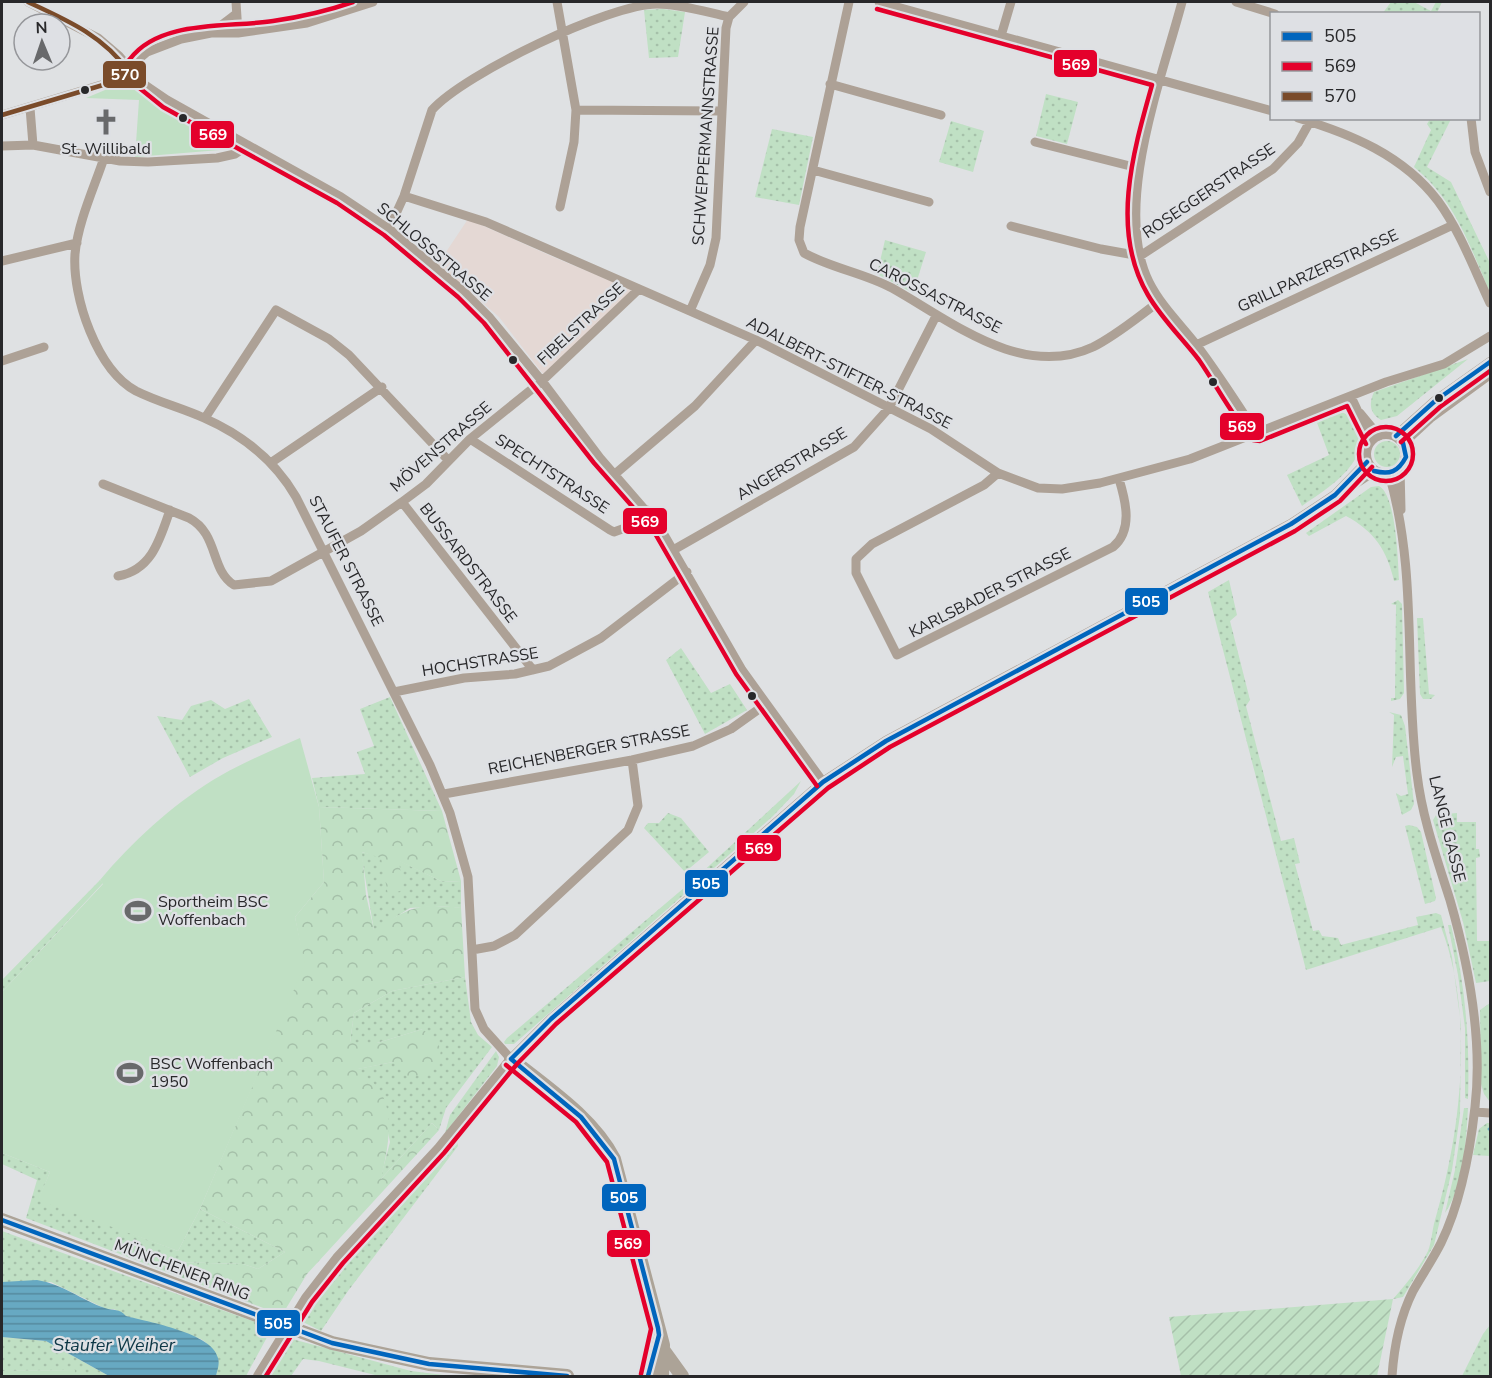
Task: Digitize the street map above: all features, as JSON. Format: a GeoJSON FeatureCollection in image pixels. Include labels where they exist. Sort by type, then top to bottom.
{"type":"FeatureCollection","features":[{"type":"Feature","properties":{"kind":"main road"},"geometry":{"type":"LineString","coordinates":[[511,1059],[587,1123],[600,1137],[614,1159],[638,1245],[659,1335],[664,1350],[682,1377]]}},
{"type":"Feature","properties":{"kind":"main road","name":"MÜNCHENER RING"},"geometry":{"type":"LineString","coordinates":[[2,1220],[332,1343],[429,1364],[567,1377]]}},
{"type":"Feature","properties":{"kind":"main road"},"geometry":{"type":"LineString","coordinates":[[648,1377],[659,1335]]}},
{"type":"Feature","properties":{"kind":"main road"},"geometry":{"type":"LineString","coordinates":[[662,1377],[664,1350]]}},
{"type":"Feature","properties":{"kind":"street","name":"SCHLOSSSTRASSE"},"geometry":{"type":"LineString","coordinates":[[28,2],[98,38],[119,57],[129,72],[168,100],[341,197],[388,229],[463,291],[500,329],[543,381],[600,458],[647,510],[675,549],[742,669],[824,782]]}},
{"type":"Feature","properties":{"kind":"street"},"geometry":{"type":"LineString","coordinates":[[236,2],[238,33]]}},
{"type":"Feature","properties":{"kind":"street"},"geometry":{"type":"LineString","coordinates":[[2,115],[103,85],[129,72],[140,57],[181,39],[211,33],[238,33],[322,20],[373,2]]}},
{"type":"Feature","properties":{"kind":"street"},"geometry":{"type":"LineString","coordinates":[[557,2],[576,110],[572,151],[560,207]]}},
{"type":"Feature","properties":{"kind":"street","name":"SCHWEPPERMANNSTRASSE"},"geometry":{"type":"LineString","coordinates":[[690,311],[714,250],[725,39],[729,16],[744,2]]}},
{"type":"Feature","properties":{"kind":"street","name":"CAROSSASTRASSE"},"geometry":{"type":"LineString","coordinates":[[849,2],[799,236],[802,250],[810,256],[879,281],[936,316],[1022,354],[1060,357],[1093,347],[1160,301]]}},
{"type":"Feature","properties":{"kind":"street"},"geometry":{"type":"LineString","coordinates":[[879,2],[1270,110]]}},
{"type":"Feature","properties":{"kind":"street"},"geometry":{"type":"LineString","coordinates":[[1001,36],[1011,2]]}},
{"type":"Feature","properties":{"kind":"street"},"geometry":{"type":"LineString","coordinates":[[1182,2],[1138,168],[1137,220],[1140,256],[1148,280],[1160,301],[1196,345],[1257,434]]}},
{"type":"Feature","properties":{"kind":"street"},"geometry":{"type":"LineString","coordinates":[[1236,2],[1270,12]]}},
{"type":"Feature","properties":{"kind":"street"},"geometry":{"type":"LineString","coordinates":[[388,229],[404,196],[432,110],[442,99],[477,76],[611,14],[657,4],[729,16]]}},
{"type":"Feature","properties":{"kind":"street"},"geometry":{"type":"LineString","coordinates":[[211,33],[236,14]]}},
{"type":"Feature","properties":{"kind":"street"},"geometry":{"type":"LineString","coordinates":[[831,84],[941,115]]}},
{"type":"Feature","properties":{"kind":"street"},"geometry":{"type":"LineString","coordinates":[[30,108],[33,146]]}},
{"type":"Feature","properties":{"kind":"street"},"geometry":{"type":"LineString","coordinates":[[576,110],[721,111]]}},
{"type":"Feature","properties":{"kind":"street"},"geometry":{"type":"LineString","coordinates":[[1311,120],[1357,138],[1391,158],[1431,193],[1453,225],[1491,303]]}},
{"type":"Feature","properties":{"kind":"street","name":"ROSEGGERSTRASSE"},"geometry":{"type":"LineString","coordinates":[[1140,256],[1273,169],[1291,153],[1311,120]]}},
{"type":"Feature","properties":{"kind":"street"},"geometry":{"type":"LineString","coordinates":[[1471,120],[1475,152],[1491,192]]}},
{"type":"Feature","properties":{"kind":"street"},"geometry":{"type":"LineString","coordinates":[[1035,142],[1138,168]]}},
{"type":"Feature","properties":{"kind":"street"},"geometry":{"type":"LineString","coordinates":[[2,146],[33,146],[104,158],[148,162],[206,159],[235,154],[248,145]]}},
{"type":"Feature","properties":{"kind":"street","name":"STAUFER STRASSE"},"geometry":{"type":"LineString","coordinates":[[104,158],[77,243],[75,270],[89,328],[108,363],[127,385],[205,418],[272,462],[292,490],[325,551],[444,794],[467,869],[473,995],[477,1015],[488,1034],[511,1059]]}},
{"type":"Feature","properties":{"kind":"street"},"geometry":{"type":"LineString","coordinates":[[813,170],[929,202]]}},
{"type":"Feature","properties":{"kind":"street","name":"ADALBERT-STIFTER-STRASSE"},"geometry":{"type":"LineString","coordinates":[[404,196],[486,222],[756,340],[931,429],[998,473],[1029,486],[1048,489],[1076,488],[1119,479],[1190,459],[1450,361],[1491,336]]}},
{"type":"Feature","properties":{"kind":"street","name":"GRILLPARZERSTRASSE"},"geometry":{"type":"LineString","coordinates":[[1196,345],[1453,225]]}},
{"type":"Feature","properties":{"kind":"street"},"geometry":{"type":"LineString","coordinates":[[1011,226],[1101,249],[1140,256]]}},
{"type":"Feature","properties":{"kind":"street"},"geometry":{"type":"LineString","coordinates":[[2,261],[77,243]]}},
{"type":"Feature","properties":{"kind":"street","name":"FIBELSTRASSE"},"geometry":{"type":"LineString","coordinates":[[543,381],[639,289]]}},
{"type":"Feature","properties":{"kind":"street"},"geometry":{"type":"LineString","coordinates":[[205,418],[276,310],[329,339],[382,387],[448,460]]}},
{"type":"Feature","properties":{"kind":"street","name":"ANGERSTRASSE"},"geometry":{"type":"LineString","coordinates":[[675,549],[845,454],[865,437],[889,408],[936,316]]}},
{"type":"Feature","properties":{"kind":"street"},"geometry":{"type":"LineString","coordinates":[[615,474],[695,406],[756,340]]}},
{"type":"Feature","properties":{"kind":"street"},"geometry":{"type":"LineString","coordinates":[[2,361],[44,347]]}},
{"type":"Feature","properties":{"kind":"street"},"geometry":{"type":"LineString","coordinates":[[1399,440],[1451,389],[1491,362]]}},
{"type":"Feature","properties":{"kind":"street"},"geometry":{"type":"LineString","coordinates":[[1351,397],[1360,413],[1362,425],[1376,438],[1399,440],[1491,374]]}},
{"type":"Feature","properties":{"kind":"street","name":"MÖVENSTRASSE"},"geometry":{"type":"LineString","coordinates":[[170,510],[202,526],[224,574],[234,585],[272,581],[361,531],[402,502],[426,484],[470,439],[543,381]]}},
{"type":"Feature","properties":{"kind":"street"},"geometry":{"type":"LineString","coordinates":[[272,462],[382,387]]}},
{"type":"Feature","properties":{"kind":"street"},"geometry":{"type":"LineString","coordinates":[[1376,438],[1366,451],[1371,466],[1389,474],[1400,468],[1406,454],[1399,440]]}},
{"type":"Feature","properties":{"kind":"street","name":"SPECHTSTRASSE"},"geometry":{"type":"LineString","coordinates":[[470,439],[614,532],[625,528],[647,510]]}},
{"type":"Feature","properties":{"kind":"street"},"geometry":{"type":"LineString","coordinates":[[258,1377],[294,1316],[337,1258],[433,1155],[511,1059],[551,1019],[824,782],[886,741],[1224,562],[1304,516],[1371,466]]}},
{"type":"Feature","properties":{"kind":"street","name":"LANGE GASSE"},"geometry":{"type":"LineString","coordinates":[[1400,468],[1403,495],[1400,515]]}},
{"type":"Feature","properties":{"kind":"street","name":"KARLSBADER STRASSE"},"geometry":{"type":"LineString","coordinates":[[998,473],[984,485],[872,544],[856,560],[856,573],[897,655],[1113,547],[1120,539],[1126,522],[1125,503],[1119,479]]}},
{"type":"Feature","properties":{"kind":"street","name":"LANGE GASSE"},"geometry":{"type":"LineString","coordinates":[[1389,474],[1400,515],[1406,559],[1417,773],[1425,815],[1453,912],[1469,980],[1475,1049],[1474,1112],[1459,1193],[1441,1243],[1407,1304],[1397,1338],[1392,1377]]}},
{"type":"Feature","properties":{"kind":"street"},"geometry":{"type":"LineString","coordinates":[[103,484],[170,510],[160,538],[145,564],[137,570],[118,576]]}},
{"type":"Feature","properties":{"kind":"street","name":"BUSSARDSTRASSE"},"geometry":{"type":"LineString","coordinates":[[402,502],[533,670]]}},
{"type":"Feature","properties":{"kind":"street","name":"HOCHSTRASSE"},"geometry":{"type":"LineString","coordinates":[[394,692],[447,681],[549,666],[584,649],[687,572]]}},
{"type":"Feature","properties":{"kind":"street","name":"REICHENBERGER STRASSE"},"geometry":{"type":"LineString","coordinates":[[444,794],[632,760],[709,740],[766,704]]}},
{"type":"Feature","properties":{"kind":"street"},"geometry":{"type":"LineString","coordinates":[[472,950],[494,946],[515,934],[628,830],[638,806],[632,760]]}},
{"type":"Feature","properties":{"kind":"street"},"geometry":{"type":"LineString","coordinates":[[1474,1112],[1491,1113]]}},
{"type":"Feature","properties":{"kind":"shaded area"},"geometry":{"type":"Polygon","coordinates":[[[468,219],[633,290],[543,374],[499,317],[438,264],[468,219]]]}},
{"type":"Feature","properties":{"kind":"green space"},"geometry":{"type":"Polygon","coordinates":[[[1391,2],[1414,2],[1431,11],[1436,2],[1442,2],[1437,12],[1384,12],[1391,2]]]}},
{"type":"Feature","properties":{"kind":"green space"},"geometry":{"type":"Polygon","coordinates":[[[663,9],[685,12],[678,57],[649,58],[644,10],[663,9]]]}},
{"type":"Feature","properties":{"kind":"green space"},"geometry":{"type":"Polygon","coordinates":[[[124,82],[132,82],[221,135],[230,141],[231,146],[220,150],[135,157],[139,100],[86,98],[124,82]]]}},
{"type":"Feature","properties":{"kind":"green space"},"geometry":{"type":"Polygon","coordinates":[[[1046,94],[1078,102],[1067,144],[1036,136],[1046,94]]]}},
{"type":"Feature","properties":{"kind":"green space"},"geometry":{"type":"Polygon","coordinates":[[[1429,120],[1450,120],[1427,167],[1451,182],[1490,263],[1490,293],[1468,241],[1451,209],[1428,180],[1414,167],[1431,130],[1427,124],[1429,120]]]}},
{"type":"Feature","properties":{"kind":"green space"},"geometry":{"type":"Polygon","coordinates":[[[951,121],[984,131],[973,172],[939,162],[951,121]]]}},
{"type":"Feature","properties":{"kind":"green space"},"geometry":{"type":"Polygon","coordinates":[[[772,129],[813,137],[799,205],[755,197],[772,129]]]}},
{"type":"Feature","properties":{"kind":"green space"},"geometry":{"type":"Polygon","coordinates":[[[885,240],[926,252],[913,293],[877,274],[885,240]]]}},
{"type":"Feature","properties":{"kind":"green space"},"geometry":{"type":"Polygon","coordinates":[[[1468,359],[1397,416],[1381,420],[1372,411],[1371,400],[1374,392],[1468,359]]]}},
{"type":"Feature","properties":{"kind":"green space"},"geometry":{"type":"Polygon","coordinates":[[[1340,412],[1350,417],[1357,427],[1360,440],[1358,452],[1344,474],[1302,506],[1287,475],[1329,455],[1316,420],[1340,412]]]}},
{"type":"Feature","properties":{"kind":"green space"},"geometry":{"type":"Polygon","coordinates":[[[1387,441],[1396,445],[1400,454],[1396,463],[1387,467],[1378,463],[1374,454],[1378,445],[1387,441]]]}},
{"type":"Feature","properties":{"kind":"green space"},"geometry":{"type":"Polygon","coordinates":[[[1379,486],[1385,492],[1393,514],[1399,580],[1394,581],[1378,542],[1364,528],[1346,516],[1309,536],[1306,533],[1371,487],[1379,486]]]}},
{"type":"Feature","properties":{"kind":"green space"},"geometry":{"type":"Polygon","coordinates":[[[1229,580],[1237,615],[1230,621],[1250,700],[1246,706],[1281,841],[1294,838],[1300,863],[1295,864],[1313,931],[1319,930],[1322,936],[1338,938],[1341,945],[1418,925],[1416,917],[1436,913],[1441,915],[1452,957],[1455,983],[1452,961],[1441,927],[1306,970],[1208,592],[1229,580]]]}},
{"type":"Feature","properties":{"kind":"green space"},"geometry":{"type":"Polygon","coordinates":[[[1398,600],[1402,604],[1404,693],[1400,699],[1391,701],[1391,698],[1395,698],[1396,605],[1391,604],[1398,600]]]}},
{"type":"Feature","properties":{"kind":"green space"},"geometry":{"type":"Polygon","coordinates":[[[1417,618],[1423,618],[1429,694],[1435,695],[1431,699],[1423,699],[1420,694],[1417,618]]]}},
{"type":"Feature","properties":{"kind":"green space"},"geometry":{"type":"Polygon","coordinates":[[[681,648],[711,693],[730,684],[747,710],[705,734],[666,660],[681,648]]]}},
{"type":"Feature","properties":{"kind":"green space"},"geometry":{"type":"Polygon","coordinates":[[[390,697],[442,811],[319,807],[312,778],[365,774],[357,752],[374,746],[360,709],[390,697]]]}},
{"type":"Feature","properties":{"kind":"green space"},"geometry":{"type":"Polygon","coordinates":[[[249,699],[272,737],[223,758],[190,777],[157,716],[182,720],[191,706],[211,700],[225,709],[249,699]]]}},
{"type":"Feature","properties":{"kind":"green space"},"geometry":{"type":"Polygon","coordinates":[[[1389,712],[1401,715],[1405,726],[1414,804],[1411,810],[1402,815],[1396,793],[1401,796],[1408,794],[1403,756],[1396,757],[1392,767],[1394,715],[1389,712]]]}},
{"type":"Feature","properties":{"kind":"green space","name":"BSC Woffenbach 1950"},"geometry":{"type":"Polygon","coordinates":[[[300,738],[319,807],[324,882],[295,917],[305,964],[200,1209],[178,1251],[38,1200],[50,1172],[2,1153],[2,992],[103,884],[100,880],[112,866],[167,813],[197,790],[224,774],[300,738]]]}},
{"type":"Feature","properties":{"kind":"green space"},"geometry":{"type":"Polygon","coordinates":[[[801,781],[794,794],[773,816],[514,1044],[505,1044],[507,1038],[698,876],[801,781]]]}},
{"type":"Feature","properties":{"kind":"green space"},"geometry":{"type":"Polygon","coordinates":[[[319,807],[442,811],[461,881],[443,882],[399,861],[403,890],[388,895],[381,858],[362,852],[366,895],[374,930],[415,908],[434,906],[461,908],[465,977],[392,991],[354,1013],[350,1043],[377,1043],[423,1029],[441,1048],[439,1067],[409,1079],[393,1062],[358,1069],[379,1089],[387,1110],[389,1134],[381,1179],[432,1123],[439,1130],[307,1274],[282,1315],[167,1272],[172,1262],[243,1264],[258,1269],[285,1252],[200,1209],[304,964],[295,917],[324,882],[319,807]]]}},
{"type":"Feature","properties":{"kind":"green space"},"geometry":{"type":"Polygon","coordinates":[[[668,813],[681,818],[709,852],[685,872],[644,828],[648,823],[659,823],[668,813]]]}},
{"type":"Feature","properties":{"kind":"green space"},"geometry":{"type":"Polygon","coordinates":[[[1457,813],[1457,822],[1476,822],[1476,849],[1479,849],[1480,857],[1476,858],[1477,941],[1490,941],[1490,981],[1476,983],[1463,922],[1433,820],[1436,815],[1440,818],[1445,814],[1457,813]]]}},
{"type":"Feature","properties":{"kind":"green space"},"geometry":{"type":"Polygon","coordinates":[[[1405,826],[1417,827],[1421,832],[1436,898],[1435,901],[1425,904],[1405,826]]]}},
{"type":"Feature","properties":{"kind":"green space"},"geometry":{"type":"Polygon","coordinates":[[[361,852],[398,860],[443,882],[461,881],[461,908],[440,906],[410,908],[374,931],[361,852]]]}},
{"type":"Feature","properties":{"kind":"green space"},"geometry":{"type":"Polygon","coordinates":[[[100,880],[103,883],[2,992],[2,980],[100,880]]]}},
{"type":"Feature","properties":{"kind":"green space"},"geometry":{"type":"Polygon","coordinates":[[[1448,925],[1451,925],[1456,946],[1463,990],[1467,1033],[1468,1099],[1465,1098],[1465,1028],[1448,925]]]}},
{"type":"Feature","properties":{"kind":"green space"},"geometry":{"type":"Polygon","coordinates":[[[465,977],[471,1022],[478,1035],[492,1047],[446,1108],[439,1130],[432,1123],[380,1180],[390,1142],[379,1090],[357,1069],[393,1062],[423,1029],[377,1043],[350,1043],[354,1013],[392,991],[465,977]]]}},
{"type":"Feature","properties":{"kind":"green space"},"geometry":{"type":"Polygon","coordinates":[[[1490,1003],[1490,1102],[1481,1084],[1480,1010],[1490,1003]]]}},
{"type":"Feature","properties":{"kind":"green space"},"geometry":{"type":"Polygon","coordinates":[[[496,1051],[499,1057],[497,1066],[445,1133],[450,1115],[496,1051]]]}},
{"type":"Feature","properties":{"kind":"green space"},"geometry":{"type":"Polygon","coordinates":[[[1460,1074],[1460,1115],[1452,1170],[1434,1245],[1403,1297],[1393,1299],[1416,1270],[1429,1247],[1452,1149],[1460,1074]]]}},
{"type":"Feature","properties":{"kind":"green space"},"geometry":{"type":"Polygon","coordinates":[[[1464,1108],[1468,1108],[1463,1162],[1456,1190],[1445,1213],[1455,1170],[1464,1108]]]}},
{"type":"Feature","properties":{"kind":"green space"},"geometry":{"type":"Polygon","coordinates":[[[1490,1123],[1490,1156],[1473,1155],[1479,1129],[1490,1123]]]}},
{"type":"Feature","properties":{"kind":"green space"},"geometry":{"type":"Polygon","coordinates":[[[457,1141],[458,1146],[348,1291],[321,1331],[303,1322],[328,1285],[457,1141]]]}},
{"type":"Feature","properties":{"kind":"green space"},"geometry":{"type":"Polygon","coordinates":[[[2,1153],[50,1172],[39,1199],[178,1251],[200,1209],[285,1252],[258,1269],[243,1264],[173,1262],[167,1272],[26,1218],[37,1180],[2,1164],[2,1153]]]}},
{"type":"Feature","properties":{"kind":"green space"},"geometry":{"type":"Polygon","coordinates":[[[2,1231],[272,1328],[246,1376],[216,1376],[217,1366],[214,1355],[201,1339],[126,1316],[114,1309],[106,1309],[51,1282],[2,1282],[2,1231]]]}},
{"type":"Feature","properties":{"kind":"green space"},"geometry":{"type":"Polygon","coordinates":[[[1393,1299],[1377,1376],[1181,1376],[1169,1317],[1393,1299]]]}},
{"type":"Feature","properties":{"kind":"green space"},"geometry":{"type":"Polygon","coordinates":[[[1490,1325],[1490,1376],[1462,1376],[1483,1334],[1490,1325]]]}},
{"type":"Feature","properties":{"kind":"green space"},"geometry":{"type":"Polygon","coordinates":[[[2,1337],[46,1341],[109,1376],[75,1376],[74,1370],[2,1371],[2,1337]]]}},
{"type":"Feature","properties":{"kind":"green space"},"geometry":{"type":"Polygon","coordinates":[[[292,1339],[411,1371],[452,1376],[379,1376],[303,1359],[291,1376],[270,1376],[292,1339]]]}},
{"type":"Feature","properties":{"kind":"green space"},"geometry":{"type":"Polygon","coordinates":[[[75,1370],[75,1376],[2,1376],[2,1371],[75,1370]]]}},
{"type":"Feature","properties":{"kind":"water","name":"Staufer Weiher"},"geometry":{"type":"Polygon","coordinates":[[[37,1280],[55,1285],[96,1305],[119,1311],[126,1316],[192,1335],[214,1349],[219,1365],[216,1376],[109,1376],[46,1341],[2,1337],[2,1282],[37,1280]]]}},
{"type":"Feature","properties":{"kind":"transit line","name":"570"},"geometry":{"type":"LineString","coordinates":[[2,115],[103,85],[129,72],[108,48],[84,30],[28,2]]}},
{"type":"Feature","properties":{"kind":"transit line","name":"569"},"geometry":{"type":"LineString","coordinates":[[353,2],[303,16],[177,31],[143,46],[126,64],[122,74],[163,107],[337,203],[384,235],[458,297],[484,323],[594,463],[653,530],[736,674],[817,786]]}},
{"type":"Feature","properties":{"kind":"transit line","name":"569"},"geometry":{"type":"LineString","coordinates":[[877,9],[1152,85],[1132,164],[1128,218],[1130,245],[1136,270],[1148,295],[1199,360],[1231,411],[1253,440],[1260,441],[1347,406],[1366,444]]}},
{"type":"Feature","properties":{"kind":"transit line","name":"505"},"geometry":{"type":"LineString","coordinates":[[1396,436],[1435,401],[1490,362]]}},
{"type":"Feature","properties":{"kind":"transit line","name":"569"},"geometry":{"type":"LineString","coordinates":[[1401,442],[1440,407],[1490,371]]}},
{"type":"Feature","properties":{"kind":"transit line","name":"569"},"geometry":{"type":"LineString","coordinates":[[1381,427],[1391,427],[1401,431],[1409,439],[1413,454],[1409,469],[1401,477],[1391,481],[1381,481],[1371,477],[1363,469],[1359,459],[1359,449],[1363,439],[1371,431],[1381,427]]}},
{"type":"Feature","properties":{"kind":"transit line","name":"505"},"geometry":{"type":"LineString","coordinates":[[1374,471],[1385,473],[1397,469],[1406,457],[1403,443]]}},
{"type":"Feature","properties":{"kind":"transit line","name":"505"},"geometry":{"type":"LineString","coordinates":[[511,1059],[551,1019],[823,782],[886,741],[1291,524],[1335,495],[1367,462]]}},
{"type":"Feature","properties":{"kind":"transit line","name":"569"},"geometry":{"type":"LineString","coordinates":[[266,1376],[312,1302],[343,1263],[444,1153],[517,1064],[556,1024],[828,788],[890,747],[1295,531],[1340,501],[1372,467]]}},
{"type":"Feature","properties":{"kind":"transit line","name":"505"},"geometry":{"type":"LineString","coordinates":[[511,1059],[581,1117],[614,1159],[658,1328],[659,1335],[648,1376]]}},
{"type":"Feature","properties":{"kind":"transit line","name":"569"},"geometry":{"type":"LineString","coordinates":[[506,1065],[576,1122],[607,1162],[651,1329],[641,1374]]}},
{"type":"Feature","properties":{"kind":"transit line","name":"505"},"geometry":{"type":"LineString","coordinates":[[2,1220],[332,1343],[429,1364],[567,1376]]}},
{"type":"Feature","properties":{"kind":"place","name":"St. Willibald"},"geometry":{"type":"Point","coordinates":[106,122]}},
{"type":"Feature","properties":{"kind":"place","name":"Sportheim BSC Woffenbach"},"geometry":{"type":"Point","coordinates":[138,911]}},
{"type":"Feature","properties":{"kind":"place","name":"BSC Woffenbach 1950"},"geometry":{"type":"Point","coordinates":[130,1073]}}]}
